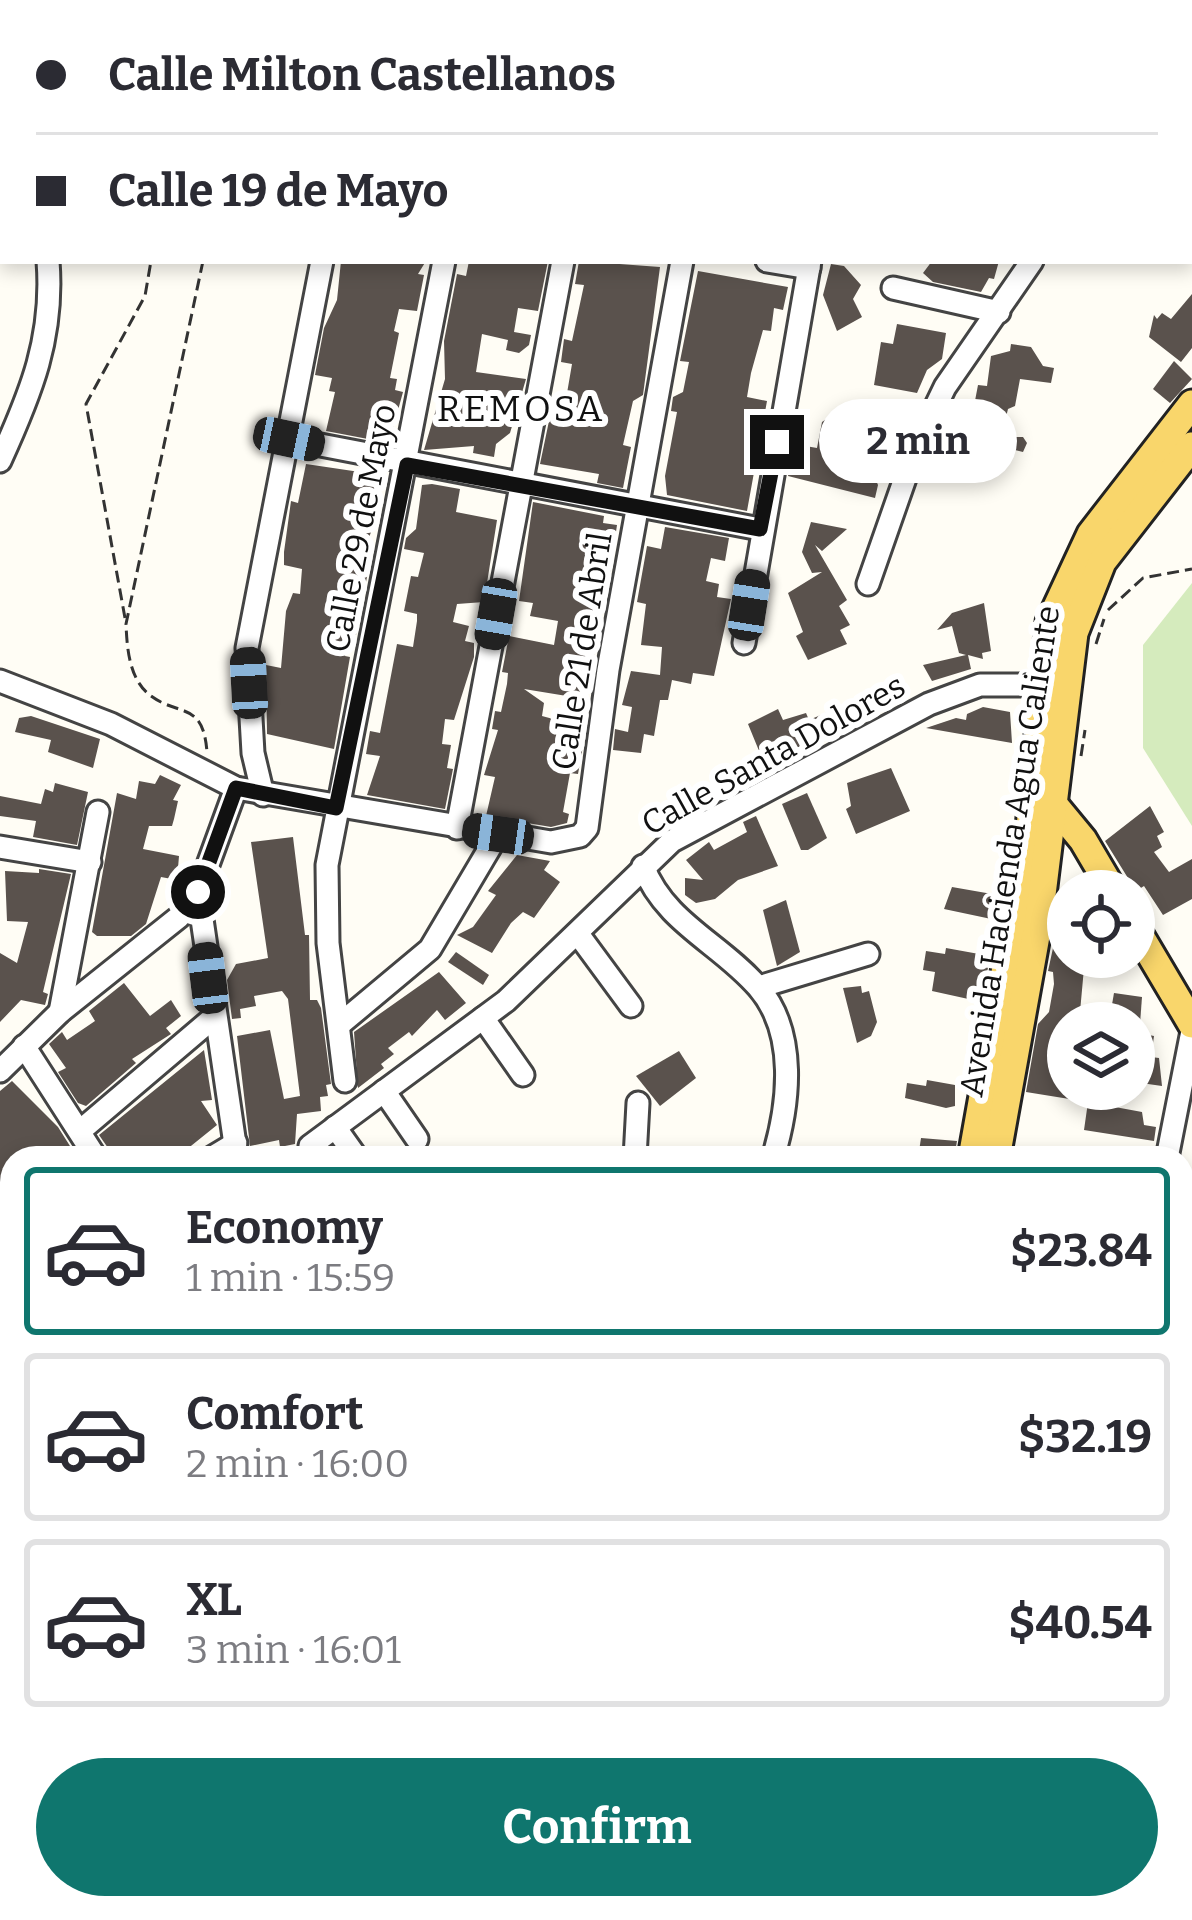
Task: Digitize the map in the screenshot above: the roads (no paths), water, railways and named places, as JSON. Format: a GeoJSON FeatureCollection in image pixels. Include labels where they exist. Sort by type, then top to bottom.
{"type":"FeatureCollection","features":[{"type":"Feature","properties":{"kind":"main road","name":"Avenida Hacienda Agua Caliente"},"geometry":{"type":"LineString","coordinates":[[998,1146],[1049,794],[1050,622],[1074,561],[1192,404]]}},
{"type":"Feature","properties":{"kind":"main road","name":"Avenida Hacienda Agua Caliente"},"geometry":{"type":"LineString","coordinates":[[1053,684],[1102,562],[1192,446]]}},
{"type":"Feature","properties":{"kind":"main road","name":"Avenida Hacienda Agua Caliente"},"geometry":{"type":"LineString","coordinates":[[975,1146],[1049,794]]}},
{"type":"Feature","properties":{"kind":"main road"},"geometry":{"type":"LineString","coordinates":[[1049,794],[1100,870]]}},
{"type":"Feature","properties":{"kind":"main road"},"geometry":{"type":"LineString","coordinates":[[1155,963],[1192,1027]]}},
{"type":"Feature","properties":{"kind":"street"},"geometry":{"type":"LineString","coordinates":[[0,461],[36,383],[46,343],[48,264]]}},
{"type":"Feature","properties":{"kind":"street"},"geometry":{"type":"LineString","coordinates":[[263,795],[253,753],[247,648],[321,264]]}},
{"type":"Feature","properties":{"kind":"street","name":"Calle 29 de Mayo"},"geometry":{"type":"LineString","coordinates":[[345,1081],[328,923],[327,865],[444,264]]}},
{"type":"Feature","properties":{"kind":"street"},"geometry":{"type":"LineString","coordinates":[[457,828],[561,264]]}},
{"type":"Feature","properties":{"kind":"street","name":"Calle 21 de Abril"},"geometry":{"type":"LineString","coordinates":[[498,834],[550,842],[580,836],[587,828],[608,670],[681,264]]}},
{"type":"Feature","properties":{"kind":"street"},"geometry":{"type":"LineString","coordinates":[[744,643],[809,264]]}},
{"type":"Feature","properties":{"kind":"street"},"geometry":{"type":"LineString","coordinates":[[868,584],[916,447],[945,386],[1029,264]]}},
{"type":"Feature","properties":{"kind":"street"},"geometry":{"type":"LineString","coordinates":[[893,288],[999,312]]}},
{"type":"Feature","properties":{"kind":"street"},"geometry":{"type":"LineString","coordinates":[[289,439],[760,529]]}},
{"type":"Feature","properties":{"kind":"street"},"geometry":{"type":"LineString","coordinates":[[0,681],[111,724],[236,788],[498,834],[430,949],[339,1025]]}},
{"type":"Feature","properties":{"kind":"street","name":"Calle Santa Dolores"},"geometry":{"type":"LineString","coordinates":[[776,1146],[784,1123],[784,1047],[759,987],[669,911],[643,866],[672,841],[928,704],[980,685],[1053,684]]}},
{"type":"Feature","properties":{"kind":"street"},"geometry":{"type":"LineString","coordinates":[[0,1070],[60,1012],[158,937],[198,892],[236,788]]}},
{"type":"Feature","properties":{"kind":"street"},"geometry":{"type":"LineString","coordinates":[[60,1012],[98,812]]}},
{"type":"Feature","properties":{"kind":"street"},"geometry":{"type":"LineString","coordinates":[[0,847],[90,862]]}},
{"type":"Feature","properties":{"kind":"street"},"geometry":{"type":"LineString","coordinates":[[310,1146],[483,1018],[578,934],[643,866]]}},
{"type":"Feature","properties":{"kind":"street"},"geometry":{"type":"LineString","coordinates":[[198,892],[235,1146]]}},
{"type":"Feature","properties":{"kind":"street"},"geometry":{"type":"LineString","coordinates":[[578,934],[631,1006]]}},
{"type":"Feature","properties":{"kind":"street"},"geometry":{"type":"LineString","coordinates":[[759,987],[868,954]]}},
{"type":"Feature","properties":{"kind":"street"},"geometry":{"type":"LineString","coordinates":[[80,1131],[213,1018]]}},
{"type":"Feature","properties":{"kind":"street"},"geometry":{"type":"LineString","coordinates":[[483,1018],[523,1076]]}},
{"type":"Feature","properties":{"kind":"street"},"geometry":{"type":"LineString","coordinates":[[1169,1146],[1192,1027]]}},
{"type":"Feature","properties":{"kind":"street"},"geometry":{"type":"LineString","coordinates":[[24,1046],[89,1146]]}},
{"type":"Feature","properties":{"kind":"street"},"geometry":{"type":"LineString","coordinates":[[384,1091],[417,1139]]}},
{"type":"Feature","properties":{"kind":"street"},"geometry":{"type":"LineString","coordinates":[[636,1146],[638,1103]]}},
{"type":"Feature","properties":{"kind":"street"},"geometry":{"type":"LineString","coordinates":[[335,1127],[349,1146]]}},
{"type":"Feature","properties":{"kind":"district","name":"REMOSA"},"geometry":{"type":"Point","coordinates":[521,408]}}]}
